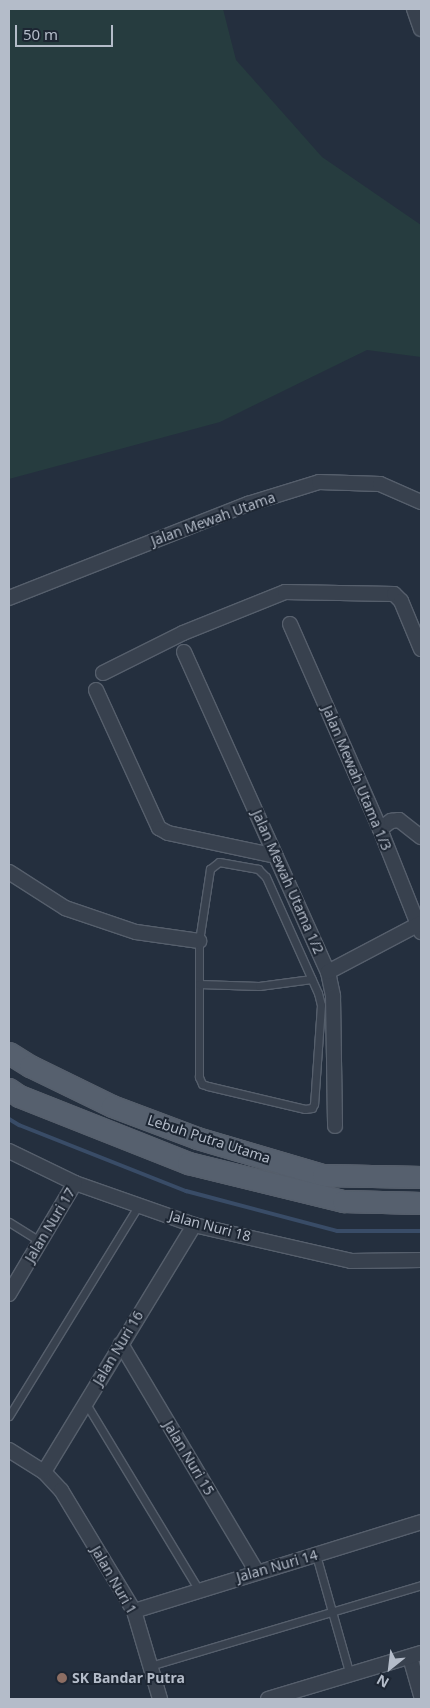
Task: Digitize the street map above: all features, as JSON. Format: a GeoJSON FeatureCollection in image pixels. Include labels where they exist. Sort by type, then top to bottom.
{"type":"FeatureCollection","features":[{"type":"Feature","properties":{"kind":"main road","name":"Lebuh Putra Utama"},"geometry":{"type":"LineString","coordinates":[[9,1053],[30,1066],[112,1106],[197,1138],[323,1175],[421,1177]]}},
{"type":"Feature","properties":{"kind":"main road","name":"Lebuh Putra Utama"},"geometry":{"type":"LineString","coordinates":[[9,1089],[19,1096],[188,1163],[343,1201],[421,1203]]}},
{"type":"Feature","properties":{"kind":"street"},"geometry":{"type":"LineString","coordinates":[[414,9],[421,29]]}},
{"type":"Feature","properties":{"kind":"street","name":"Jalan Mewah Utama"},"geometry":{"type":"LineString","coordinates":[[9,598],[248,504],[319,482],[380,484],[421,502]]}},
{"type":"Feature","properties":{"kind":"street"},"geometry":{"type":"LineString","coordinates":[[103,673],[183,633],[285,592],[394,594],[401,601],[421,648]]}},
{"type":"Feature","properties":{"kind":"street","name":"Jalan Mewah Utama 1/3"},"geometry":{"type":"LineString","coordinates":[[290,624],[380,829],[420,926]]}},
{"type":"Feature","properties":{"kind":"street","name":"Jalan Mewah Utama 1/2"},"geometry":{"type":"LineString","coordinates":[[184,652],[328,972],[333,996],[335,1126]]}},
{"type":"Feature","properties":{"kind":"street"},"geometry":{"type":"LineString","coordinates":[[96,690],[159,828],[168,833],[276,856]]}},
{"type":"Feature","properties":{"kind":"street"},"geometry":{"type":"LineString","coordinates":[[380,829],[391,821],[399,820],[421,837]]}},
{"type":"Feature","properties":{"kind":"street"},"geometry":{"type":"LineString","coordinates":[[9,872],[65,908],[136,932],[198,941]]}},
{"type":"Feature","properties":{"kind":"street"},"geometry":{"type":"LineString","coordinates":[[328,972],[420,926]]}},
{"type":"Feature","properties":{"kind":"street","name":"Jalan Nuri 18"},"geometry":{"type":"LineString","coordinates":[[9,1152],[75,1183],[194,1225],[351,1260],[421,1260]]}},
{"type":"Feature","properties":{"kind":"street","name":"Jalan Nuri 17"},"geometry":{"type":"LineString","coordinates":[[9,1294],[75,1183]]}},
{"type":"Feature","properties":{"kind":"street","name":"Jalan Nuri 16"},"geometry":{"type":"LineString","coordinates":[[44,1472],[194,1225]]}},
{"type":"Feature","properties":{"kind":"street","name":"Jalan Nuri 15"},"geometry":{"type":"LineString","coordinates":[[121,1344],[257,1572]]}},
{"type":"Feature","properties":{"kind":"street","name":"Jalan Nuri 1"},"geometry":{"type":"LineString","coordinates":[[9,1450],[44,1472],[61,1490],[134,1611],[160,1699]]}},
{"type":"Feature","properties":{"kind":"street","name":"Jalan Nuri 14"},"geometry":{"type":"LineString","coordinates":[[134,1611],[421,1522]]}},
{"type":"Feature","properties":{"kind":"street"},"geometry":{"type":"LineString","coordinates":[[268,1699],[289,1696],[416,1655],[421,1695]]}},
{"type":"Feature","properties":{"kind":"lane"},"geometry":{"type":"LineString","coordinates":[[220,862],[258,870],[266,876],[312,979],[321,1005],[314,1104],[312,1108],[305,1109],[202,1084],[199,1077],[198,941],[210,869],[213,865],[220,862]]}},
{"type":"Feature","properties":{"kind":"lane"},"geometry":{"type":"LineString","coordinates":[[198,984],[259,986],[312,979]]}},
{"type":"Feature","properties":{"kind":"lane"},"geometry":{"type":"LineString","coordinates":[[9,1416],[139,1205]]}},
{"type":"Feature","properties":{"kind":"lane"},"geometry":{"type":"LineString","coordinates":[[9,1222],[40,1241]]}},
{"type":"Feature","properties":{"kind":"lane"},"geometry":{"type":"LineString","coordinates":[[85,1402],[199,1590]]}},
{"type":"Feature","properties":{"kind":"lane"},"geometry":{"type":"LineString","coordinates":[[316,1555],[350,1675]]}},
{"type":"Feature","properties":{"kind":"lane"},"geometry":{"type":"LineString","coordinates":[[150,1666],[421,1586]]}},
{"type":"Feature","properties":{"kind":"green space"},"geometry":{"type":"Polygon","coordinates":[[[9,9],[223,9],[236,60],[322,157],[421,225],[421,357],[367,350],[220,422],[9,479],[9,9]]]}},
{"type":"Feature","properties":{"kind":"waterway"},"geometry":{"type":"LineString","coordinates":[[9,1119],[19,1125],[186,1191],[337,1231],[421,1231]]}},
{"type":"Feature","properties":{"kind":"place","name":"SK Bandar Putra"},"geometry":{"type":"Point","coordinates":[62,1678]}}]}
